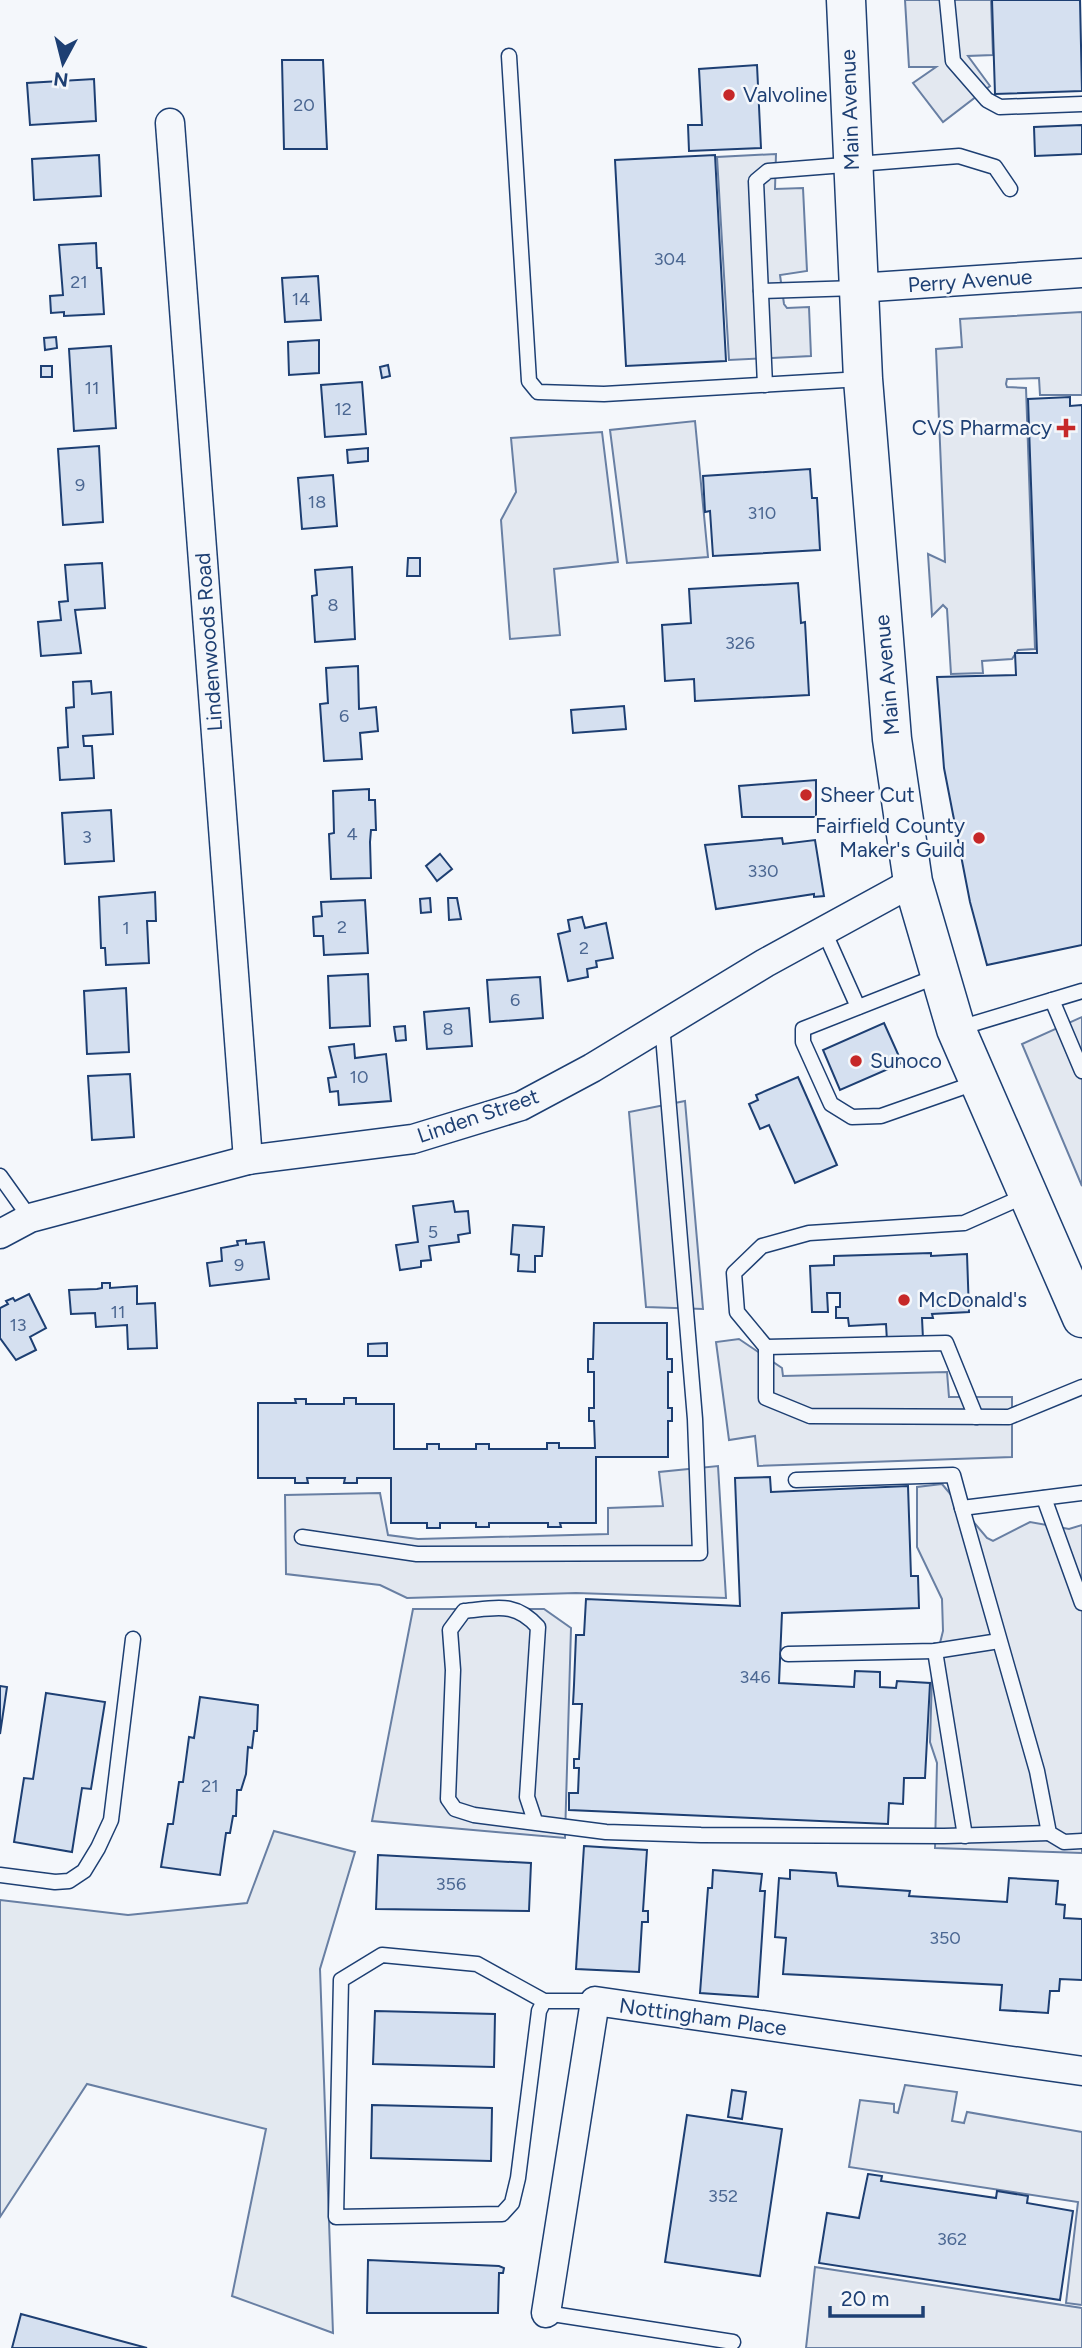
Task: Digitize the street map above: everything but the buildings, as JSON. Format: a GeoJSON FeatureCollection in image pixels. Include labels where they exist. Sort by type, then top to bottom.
{"type":"FeatureCollection","features":[{"type":"Feature","properties":{"kind":"main road","name":"Main Avenue"},"geometry":{"type":"LineString","coordinates":[[845,0],[863,379],[892,739],[913,882],[956,1029],[1082,1318]]}},
{"type":"Feature","properties":{"kind":"street","name":"Lindenwoods Road"},"geometry":{"type":"LineString","coordinates":[[170,123],[248,1160]]}},
{"type":"Feature","properties":{"kind":"street","name":"Perry Avenue"},"geometry":{"type":"LineString","coordinates":[[857,288],[1082,274]]}},
{"type":"Feature","properties":{"kind":"street","name":"Linden Street"},"geometry":{"type":"LineString","coordinates":[[0,1234],[30,1218],[248,1160],[413,1139],[474,1122],[533,1100],[592,1068],[824,930],[913,882]]}},
{"type":"Feature","properties":{"kind":"street","name":"Nottingham Place"},"geometry":{"type":"LineString","coordinates":[[546,2313],[595,2001],[1082,2071]]}},
{"type":"Feature","properties":{"kind":"lane"},"geometry":{"type":"LineString","coordinates":[[947,0],[953,61],[987,100],[1000,107],[1082,104]]}},
{"type":"Feature","properties":{"kind":"lane"},"geometry":{"type":"LineString","coordinates":[[509,56],[529,381],[538,392],[555,394],[863,379]]}},
{"type":"Feature","properties":{"kind":"lane"},"geometry":{"type":"LineString","coordinates":[[765,385],[756,181],[768,171],[959,156],[996,167],[1010,189]]}},
{"type":"Feature","properties":{"kind":"lane"},"geometry":{"type":"LineString","coordinates":[[761,291],[857,288]]}},
{"type":"Feature","properties":{"kind":"lane"},"geometry":{"type":"LineString","coordinates":[[824,930],[858,1007]]}},
{"type":"Feature","properties":{"kind":"lane"},"geometry":{"type":"LineString","coordinates":[[940,975],[803,1029],[803,1042],[831,1104],[852,1117],[881,1116],[980,1081]]}},
{"type":"Feature","properties":{"kind":"lane"},"geometry":{"type":"LineString","coordinates":[[956,1029],[1082,990]]}},
{"type":"Feature","properties":{"kind":"lane"},"geometry":{"type":"LineString","coordinates":[[1052,1000],[1082,1072]]}},
{"type":"Feature","properties":{"kind":"lane"},"geometry":{"type":"LineString","coordinates":[[302,1537],[417,1553],[700,1553],[695,1419],[662,1024]]}},
{"type":"Feature","properties":{"kind":"lane"},"geometry":{"type":"LineString","coordinates":[[0,1176],[30,1218]]}},
{"type":"Feature","properties":{"kind":"lane"},"geometry":{"type":"LineString","coordinates":[[1028,1194],[964,1223],[809,1233],[762,1246],[734,1273],[737,1312],[766,1348],[766,1398],[810,1416],[1009,1417],[1082,1387]]}},
{"type":"Feature","properties":{"kind":"lane"},"geometry":{"type":"LineString","coordinates":[[766,1348],[946,1343],[976,1417]]}},
{"type":"Feature","properties":{"kind":"lane"},"geometry":{"type":"LineString","coordinates":[[796,1480],[953,1475],[1037,1771],[1049,1833]]}},
{"type":"Feature","properties":{"kind":"lane"},"geometry":{"type":"LineString","coordinates":[[962,1508],[1082,1493]]}},
{"type":"Feature","properties":{"kind":"lane"},"geometry":{"type":"LineString","coordinates":[[1044,1498],[1082,1603]]}},
{"type":"Feature","properties":{"kind":"lane"},"geometry":{"type":"LineString","coordinates":[[535,1821],[527,1797],[538,1627],[524,1611],[500,1607],[464,1611],[450,1630],[453,1670],[448,1799],[455,1809],[474,1815],[606,1832],[965,1836],[1049,1833],[1063,1842],[1082,1841]]}},
{"type":"Feature","properties":{"kind":"lane"},"geometry":{"type":"LineString","coordinates":[[0,1875],[55,1882],[69,1881],[84,1871],[98,1848],[111,1820],[134,1639]]}},
{"type":"Feature","properties":{"kind":"lane"},"geometry":{"type":"LineString","coordinates":[[788,1654],[935,1651],[999,1641]]}},
{"type":"Feature","properties":{"kind":"lane"},"geometry":{"type":"LineString","coordinates":[[935,1651],[965,1836]]}},
{"type":"Feature","properties":{"kind":"lane"},"geometry":{"type":"LineString","coordinates":[[544,2001],[539,2011],[518,2178],[512,2203],[502,2214],[336,2217],[341,1980],[382,1955],[477,1964],[544,2001],[595,2001]]}},
{"type":"Feature","properties":{"kind":"lane"},"geometry":{"type":"LineString","coordinates":[[546,2313],[733,2342]]}},
{"type":"Feature","properties":{"kind":"shaded area"},"geometry":{"type":"Polygon","coordinates":[[[905,0],[991,0],[993,55],[968,56],[990,86],[943,122],[913,83],[936,67],[909,67],[905,0]]]}},
{"type":"Feature","properties":{"kind":"shaded area"},"geometry":{"type":"Polygon","coordinates":[[[776,154],[775,189],[803,188],[807,271],[780,275],[784,304],[787,308],[809,307],[811,356],[729,360],[717,157],[776,154]]]}},
{"type":"Feature","properties":{"kind":"shaded area"},"geometry":{"type":"Polygon","coordinates":[[[1082,312],[1082,395],[1040,395],[1039,378],[1007,379],[1006,384],[1007,387],[1026,388],[1035,649],[1018,650],[1012,659],[982,661],[983,673],[951,674],[947,609],[943,605],[932,616],[928,554],[945,562],[936,349],[962,347],[960,319],[1082,312]]]}},
{"type":"Feature","properties":{"kind":"shaded area"},"geometry":{"type":"Polygon","coordinates":[[[695,421],[708,557],[627,563],[610,430],[695,421]]]}},
{"type":"Feature","properties":{"kind":"shaded area"},"geometry":{"type":"Polygon","coordinates":[[[602,432],[618,562],[554,569],[560,635],[510,639],[501,520],[516,492],[511,438],[602,432]]]}},
{"type":"Feature","properties":{"kind":"shaded area"},"geometry":{"type":"Polygon","coordinates":[[[1082,1017],[1082,1186],[1022,1044],[1082,1017]]]}},
{"type":"Feature","properties":{"kind":"shaded area"},"geometry":{"type":"Polygon","coordinates":[[[685,1101],[703,1309],[646,1307],[629,1112],[685,1101]]]}},
{"type":"Feature","properties":{"kind":"shaded area"},"geometry":{"type":"Polygon","coordinates":[[[739,1339],[782,1368],[783,1376],[947,1372],[949,1397],[1012,1397],[1012,1457],[758,1466],[755,1436],[729,1440],[716,1342],[739,1339]]]}},
{"type":"Feature","properties":{"kind":"shaded area"},"geometry":{"type":"Polygon","coordinates":[[[718,1466],[726,1598],[576,1593],[407,1598],[380,1585],[286,1574],[285,1495],[380,1493],[388,1535],[418,1539],[608,1534],[608,1508],[663,1506],[659,1472],[718,1466]]]}},
{"type":"Feature","properties":{"kind":"shaded area"},"geometry":{"type":"Polygon","coordinates":[[[942,1484],[987,1538],[993,1541],[1030,1522],[1069,1529],[1082,1525],[1082,1853],[935,1848],[937,1763],[930,1742],[932,1675],[943,1631],[942,1599],[917,1547],[917,1487],[942,1484]]]}},
{"type":"Feature","properties":{"kind":"shaded area"},"geometry":{"type":"Polygon","coordinates":[[[413,1609],[544,1609],[571,1628],[565,1838],[372,1821],[413,1609]]]}},
{"type":"Feature","properties":{"kind":"shaded area"},"geometry":{"type":"Polygon","coordinates":[[[274,1831],[355,1852],[320,1969],[333,2333],[232,2296],[266,2129],[87,2084],[0,2217],[0,1900],[128,1915],[247,1903],[274,1831]]]}},
{"type":"Feature","properties":{"kind":"shaded area"},"geometry":{"type":"Polygon","coordinates":[[[905,2085],[957,2092],[952,2121],[964,2123],[967,2112],[1082,2132],[1082,2305],[1066,2303],[1078,2202],[849,2167],[860,2100],[894,2104],[894,2112],[898,2113],[905,2085]]]}},
{"type":"Feature","properties":{"kind":"shaded area"},"geometry":{"type":"Polygon","coordinates":[[[815,2267],[1082,2308],[1082,2348],[806,2348],[815,2267]]]}},
{"type":"Feature","properties":{"kind":"place","name":"Valvoline"},"geometry":{"type":"Point","coordinates":[729,95]}},
{"type":"Feature","properties":{"kind":"place","name":"CVS Pharmacy"},"geometry":{"type":"Point","coordinates":[1066,428]}},
{"type":"Feature","properties":{"kind":"place","name":"Sheer Cut"},"geometry":{"type":"Point","coordinates":[806,795]}},
{"type":"Feature","properties":{"kind":"place","name":"Fairfield County Maker's Guild"},"geometry":{"type":"Point","coordinates":[979,838]}},
{"type":"Feature","properties":{"kind":"place","name":"Sunoco"},"geometry":{"type":"Point","coordinates":[856,1061]}},
{"type":"Feature","properties":{"kind":"place","name":"McDonald's"},"geometry":{"type":"Point","coordinates":[904,1300]}}]}
